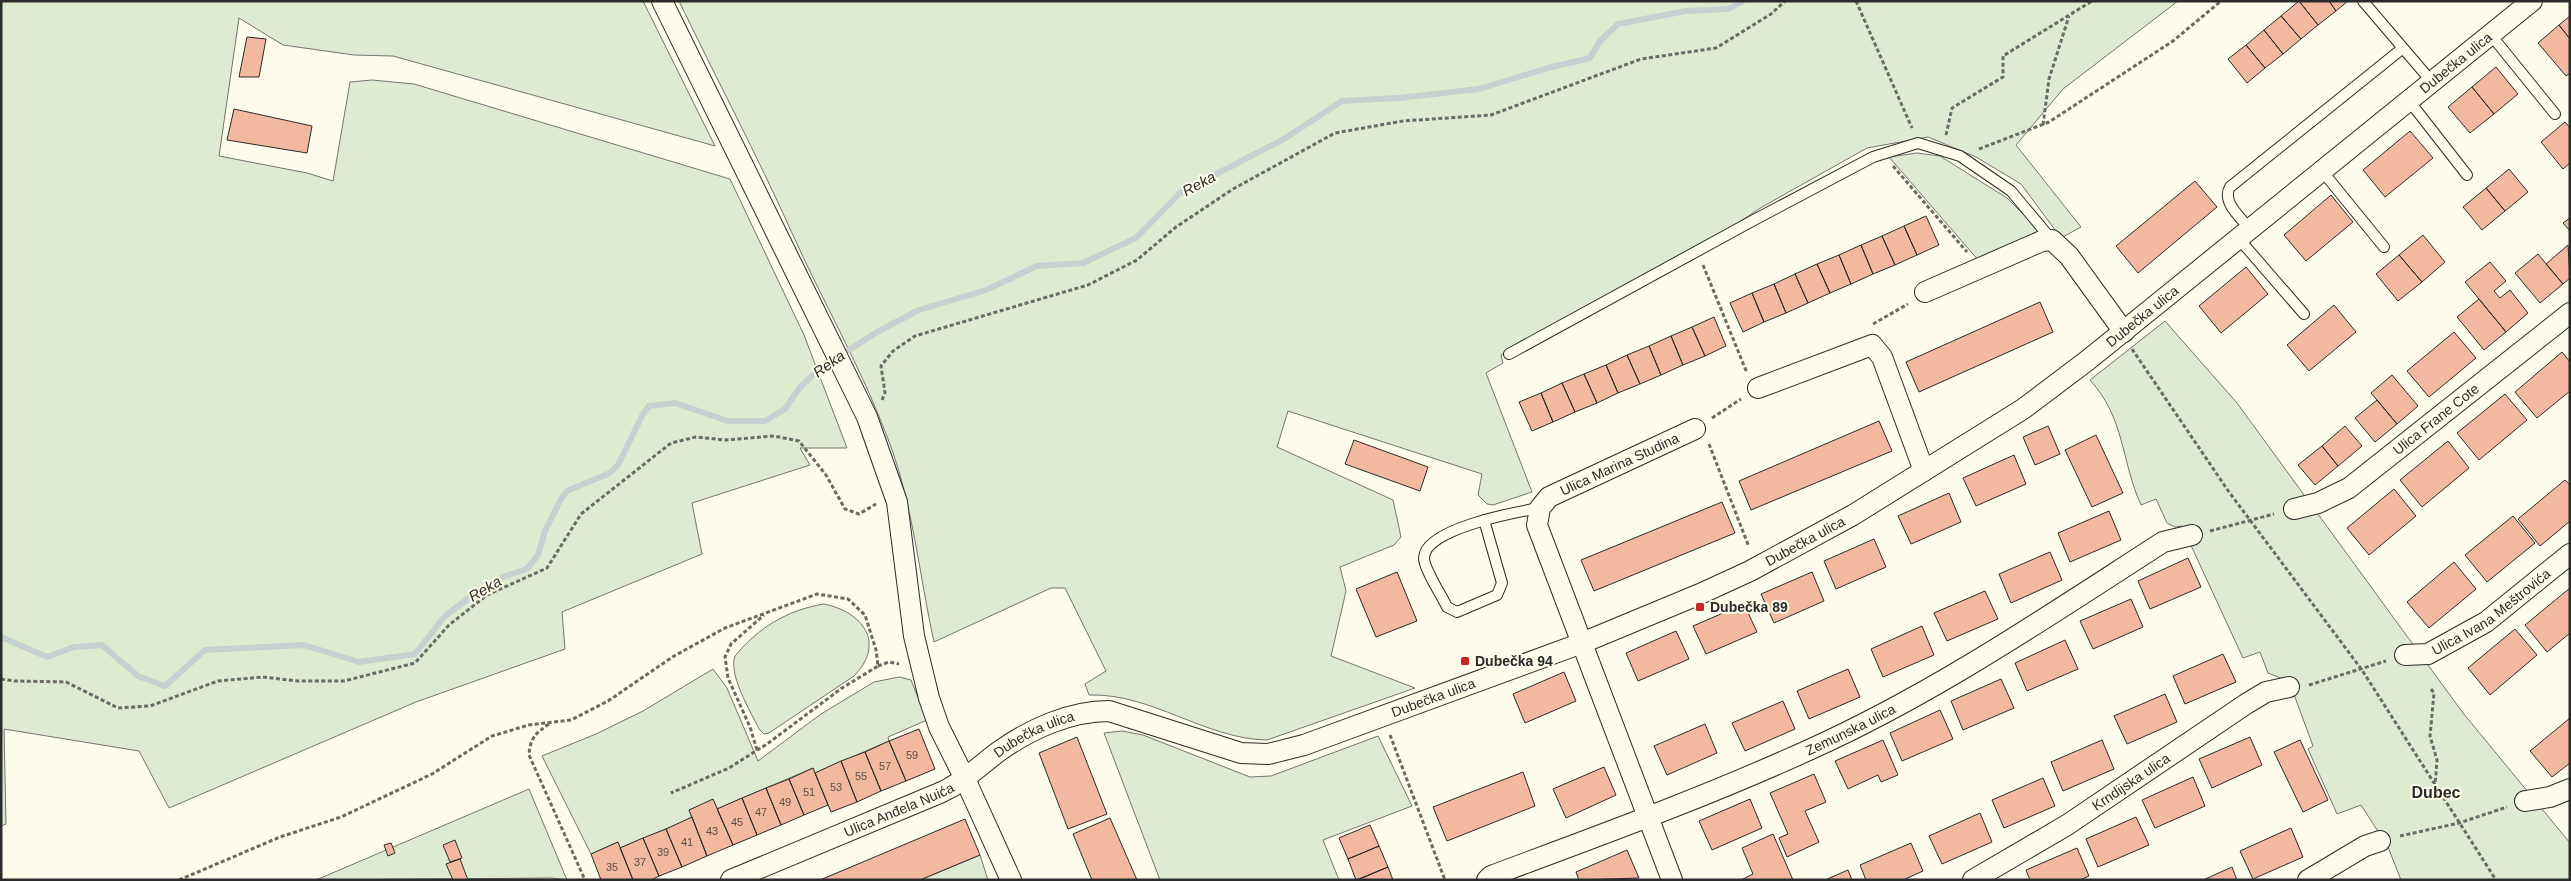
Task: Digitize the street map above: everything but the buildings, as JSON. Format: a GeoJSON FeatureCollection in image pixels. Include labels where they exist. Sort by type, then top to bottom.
{"type":"FeatureCollection","features":[{"type":"Feature","properties":{"kind":"street"},"geometry":{"type":"LineString","coordinates":[[662,1],[846,379],[867,418],[897,502],[918,654],[939,727],[965,779]]}},
{"type":"Feature","properties":{"kind":"street","name":"Dubečka ulica"},"geometry":{"type":"LineString","coordinates":[[965,779],[1014,742],[1066,717],[1089,711],[1109,711],[1126,715],[1241,753],[1268,754],[1304,745],[1582,643],[1700,594],[1757,566],[1853,515],[1924,472],[2024,409],[2126,338],[2245,235],[2532,1]]}},
{"type":"Feature","properties":{"kind":"street"},"geometry":{"type":"LineString","coordinates":[[1925,292],[2042,241],[2052,240],[2069,256],[2126,338]]}},
{"type":"Feature","properties":{"kind":"street","name":"Ulica Frane Cote"},"geometry":{"type":"LineString","coordinates":[[2294,509],[2318,503],[2349,488],[2570,313]]}},
{"type":"Feature","properties":{"kind":"street"},"geometry":{"type":"LineString","coordinates":[[1756,389],[1872,345],[1882,357],[1924,472]]}},
{"type":"Feature","properties":{"kind":"street","name":"Ulica Marina Studina"},"geometry":{"type":"LineString","coordinates":[[1540,508],[1549,497],[1698,427]]}},
{"type":"Feature","properties":{"kind":"street"},"geometry":{"type":"LineString","coordinates":[[1540,508],[1537,525],[1672,880]]}},
{"type":"Feature","properties":{"kind":"street","name":"Zemunska ulica"},"geometry":{"type":"LineString","coordinates":[[1487,880],[1491,876],[1648,817],[1812,749],[1967,668],[2163,542],[2192,535]]}},
{"type":"Feature","properties":{"kind":"street","name":"Ulica Ivana Meštrovića"},"geometry":{"type":"LineString","coordinates":[[2405,655],[2428,654],[2486,622],[2570,554]]}},
{"type":"Feature","properties":{"kind":"street","name":"Krndijska ulica"},"geometry":{"type":"LineString","coordinates":[[1973,880],[2076,819],[2246,704],[2266,692],[2290,687]]}},
{"type":"Feature","properties":{"kind":"street","name":"Ulica Anđela Nuića"},"geometry":{"type":"LineString","coordinates":[[731,880],[930,798],[965,779],[1010,880]]}},
{"type":"Feature","properties":{"kind":"street"},"geometry":{"type":"LineString","coordinates":[[2525,801],[2550,797],[2570,789]]}},
{"type":"Feature","properties":{"kind":"street"},"geometry":{"type":"LineString","coordinates":[[2308,880],[2365,846],[2380,841]]}},
{"type":"Feature","properties":{"kind":"lane"},"geometry":{"type":"LineString","coordinates":[[2363,1],[2432,82]]}},
{"type":"Feature","properties":{"kind":"lane"},"geometry":{"type":"LineString","coordinates":[[2491,36],[2555,114]]}},
{"type":"Feature","properties":{"kind":"lane"},"geometry":{"type":"LineString","coordinates":[[2304,314],[2245,235],[2226,193],[2230,187],[2403,48]]}},
{"type":"Feature","properties":{"kind":"lane"},"geometry":{"type":"LineString","coordinates":[[2410,102],[2467,176]]}},
{"type":"Feature","properties":{"kind":"lane"},"geometry":{"type":"LineString","coordinates":[[1509,354],[1697,251],[1882,154],[1918,143],[1960,156],[2011,191],[2052,240]]}},
{"type":"Feature","properties":{"kind":"lane"},"geometry":{"type":"LineString","coordinates":[[2323,172],[2384,247]]}},
{"type":"Feature","properties":{"kind":"lane"},"geometry":{"type":"LineString","coordinates":[[1484,520],[1502,583],[1497,595],[1457,612],[1447,607],[1424,560],[1426,549],[1434,540],[1484,520],[1540,508]]}},
{"type":"Feature","properties":{"kind":"path"},"geometry":{"type":"LineString","coordinates":[[867,418],[880,407],[885,393],[881,366],[893,350],[915,336],[1088,285],[1138,260],[1176,228],[1234,189],[1335,133],[1403,121],[1491,115],[1641,59],[1716,48],[1771,14],[1785,1]]}},
{"type":"Feature","properties":{"kind":"path"},"geometry":{"type":"LineString","coordinates":[[1856,1],[1918,143]]}},
{"type":"Feature","properties":{"kind":"path"},"geometry":{"type":"LineString","coordinates":[[1943,151],[1952,108],[2003,77],[2003,56],[2092,1]]}},
{"type":"Feature","properties":{"kind":"path"},"geometry":{"type":"LineString","coordinates":[[1960,156],[2043,125],[2173,42],[2221,1]]}},
{"type":"Feature","properties":{"kind":"path"},"geometry":{"type":"LineString","coordinates":[[2043,125],[2049,79],[2070,15]]}},
{"type":"Feature","properties":{"kind":"path"},"geometry":{"type":"LineString","coordinates":[[1882,154],[1981,268]]}},
{"type":"Feature","properties":{"kind":"path"},"geometry":{"type":"LineString","coordinates":[[1697,251],[1756,389],[1698,427],[1757,566]]}},
{"type":"Feature","properties":{"kind":"path"},"geometry":{"type":"LineString","coordinates":[[1872,345],[1873,323],[1916,300],[1925,292]]}},
{"type":"Feature","properties":{"kind":"path"},"geometry":{"type":"LineString","coordinates":[[2126,338],[2250,521],[2362,670],[2496,880]]}},
{"type":"Feature","properties":{"kind":"path"},"geometry":{"type":"LineString","coordinates":[[1,679],[66,682],[118,708],[150,706],[218,681],[263,677],[298,681],[344,681],[416,663],[449,625],[487,595],[547,568],[581,514],[672,443],[696,437],[725,440],[774,436],[799,441],[826,475],[845,509],[859,514],[894,493]]}},
{"type":"Feature","properties":{"kind":"path"},"geometry":{"type":"LineString","coordinates":[[2192,535],[2294,509]]}},
{"type":"Feature","properties":{"kind":"path"},"geometry":{"type":"LineString","coordinates":[[179,880],[280,836],[341,817],[432,774],[492,736],[529,726],[571,720],[608,701],[674,656],[725,628],[818,594],[848,599],[865,615],[878,666],[842,688],[729,768],[671,794]]}},
{"type":"Feature","properties":{"kind":"path"},"geometry":{"type":"LineString","coordinates":[[756,750],[750,727],[728,678],[725,657],[730,644],[767,613]]}},
{"type":"Feature","properties":{"kind":"path"},"geometry":{"type":"LineString","coordinates":[[2290,687],[2292,689],[2362,670],[2405,655]]}},
{"type":"Feature","properties":{"kind":"path"},"geometry":{"type":"LineString","coordinates":[[2431,689],[2434,693],[2430,736],[2437,760],[2435,786]]}},
{"type":"Feature","properties":{"kind":"path"},"geometry":{"type":"LineString","coordinates":[[1382,716],[1445,880]]}},
{"type":"Feature","properties":{"kind":"path"},"geometry":{"type":"LineString","coordinates":[[550,723],[536,733],[530,743],[529,754],[585,880]]}},
{"type":"Feature","properties":{"kind":"path"},"geometry":{"type":"LineString","coordinates":[[2380,841],[2459,823],[2525,801]]}},
{"type":"Feature","properties":{"kind":"green space"},"geometry":{"type":"Polygon","coordinates":[[[1,1],[643,1],[715,146],[393,56],[354,55],[283,45],[239,18],[219,156],[307,173],[333,181],[350,82],[372,80],[414,84],[730,179],[804,335],[847,448],[800,448],[810,465],[692,503],[702,554],[562,612],[565,649],[416,702],[169,808],[139,751],[4,729],[6,824],[1,826],[1,1]]]}},
{"type":"Feature","properties":{"kind":"green space"},"geometry":{"type":"Polygon","coordinates":[[[679,1],[2178,1],[2063,89],[2016,145],[2081,227],[2061,238],[2021,184],[1976,157],[1928,137],[1867,148],[1762,207],[1724,232],[1501,355],[1503,363],[1486,373],[1532,492],[1493,505],[1487,504],[1478,495],[1482,474],[1288,411],[1277,447],[1393,500],[1401,537],[1394,545],[1340,567],[1346,591],[1331,656],[1415,688],[1267,740],[1244,738],[1222,732],[1135,701],[1112,696],[1089,695],[1085,684],[1106,671],[1065,588],[1051,588],[934,642],[910,514],[897,464],[888,439],[854,360],[679,1]]]}},
{"type":"Feature","properties":{"kind":"green space"},"geometry":{"type":"Polygon","coordinates":[[[1917,153],[1940,156],[2007,198],[2042,233],[1979,261],[1889,157],[1917,153]]]}},
{"type":"Feature","properties":{"kind":"green space"},"geometry":{"type":"Polygon","coordinates":[[[2165,321],[2237,403],[2463,713],[2570,843],[2570,880],[2401,880],[2388,847],[2361,805],[2337,814],[2308,749],[2313,746],[2288,678],[2283,679],[2268,673],[2260,652],[2243,658],[2182,526],[2175,527],[2167,523],[2156,499],[2141,505],[2110,409],[2090,380],[2165,321]]]}},
{"type":"Feature","properties":{"kind":"green space"},"geometry":{"type":"Polygon","coordinates":[[[824,604],[850,614],[866,631],[869,641],[868,652],[863,664],[854,676],[769,733],[764,734],[759,729],[737,683],[734,664],[735,656],[753,637],[774,622],[798,611],[824,604]]]}},
{"type":"Feature","properties":{"kind":"green space"},"geometry":{"type":"Polygon","coordinates":[[[713,669],[727,688],[758,761],[821,714],[874,682],[899,677],[911,680],[927,720],[888,737],[889,741],[815,773],[813,768],[717,809],[713,800],[689,810],[692,818],[620,848],[618,842],[591,854],[542,756],[596,734],[643,711],[713,669]]]}},
{"type":"Feature","properties":{"kind":"green space"},"geometry":{"type":"Polygon","coordinates":[[[1122,731],[1143,735],[1250,777],[1271,776],[1378,736],[1412,806],[1323,840],[1339,880],[1160,880],[1104,733],[1122,731]]]}},
{"type":"Feature","properties":{"kind":"green space"},"geometry":{"type":"Polygon","coordinates":[[[529,789],[567,880],[552,878],[316,880],[529,789]]]}},
{"type":"Feature","properties":{"kind":"green space"},"geometry":{"type":"Polygon","coordinates":[[[980,855],[988,880],[920,880],[980,855]]]}},
{"type":"Feature","properties":{"kind":"waterway","name":"Reka"},"geometry":{"type":"LineString","coordinates":[[1,637],[47,657],[74,647],[102,645],[138,676],[165,686],[205,650],[304,645],[359,662],[415,654],[445,616],[477,592],[503,577],[527,569],[538,555],[545,531],[561,499],[567,491],[610,473],[618,465],[643,414],[649,406],[675,403],[728,421],[765,421],[785,409],[800,387],[822,367],[877,332],[919,310],[986,290],[1037,266],[1083,263],[1136,238],[1180,193],[1284,139],[1342,101],[1399,98],[1479,89],[1548,68],[1590,58],[1600,41],[1618,24],[1686,11],[1728,9],[1743,1]]}},
{"type":"Feature","properties":{"kind":"place","name":"Dubečka 89"},"geometry":{"type":"Point","coordinates":[1700,607]}},
{"type":"Feature","properties":{"kind":"place","name":"Dubečka 94"},"geometry":{"type":"Point","coordinates":[1465,661]}},
{"type":"Feature","properties":{"kind":"district","name":"Dubec"},"geometry":{"type":"Point","coordinates":[2436,792]}}]}
